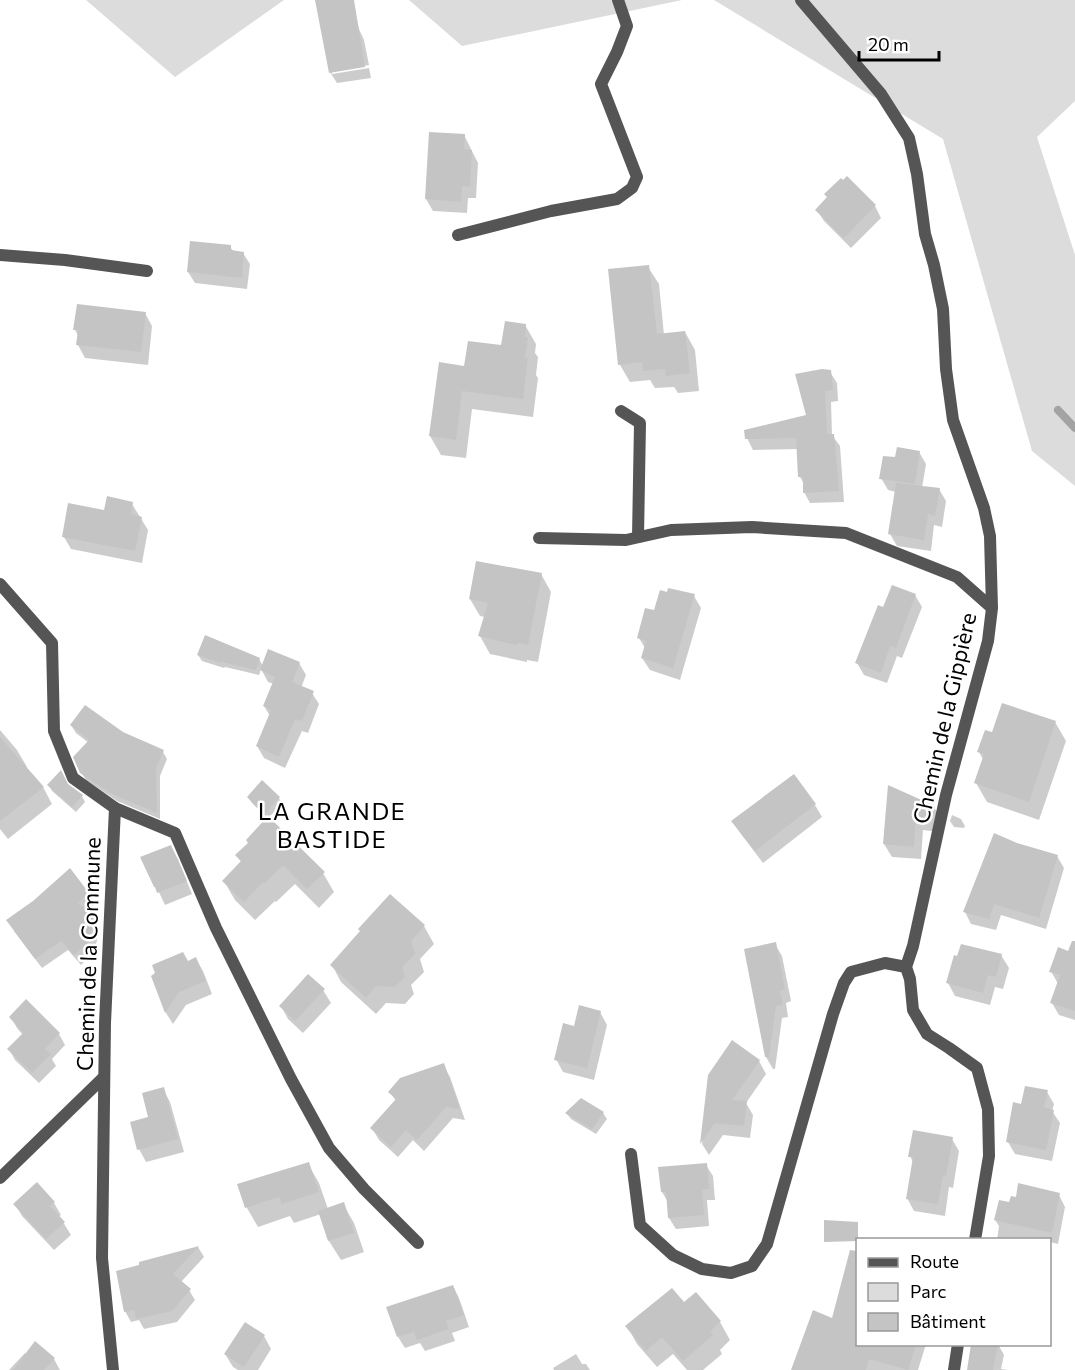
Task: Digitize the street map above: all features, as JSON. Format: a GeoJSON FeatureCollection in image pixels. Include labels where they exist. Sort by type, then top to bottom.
{"type":"FeatureCollection","features":[{"type":"Feature","properties":{"kind":"street"},"geometry":{"type":"LineString","coordinates":[[458,235],[551,211],[617,199],[632,188],[638,177],[601,84],[627,26],[618,0]]}},
{"type":"Feature","properties":{"kind":"street"},"geometry":{"type":"LineString","coordinates":[[801,0],[880,94],[909,138],[917,174],[925,234],[944,309],[946,369],[953,420],[984,508],[990,536],[992,608]]}},
{"type":"Feature","properties":{"kind":"street"},"geometry":{"type":"LineString","coordinates":[[0,255],[65,260],[147,271]]}},
{"type":"Feature","properties":{"kind":"street"},"geometry":{"type":"LineString","coordinates":[[621,411],[640,423],[638,537]]}},
{"type":"Feature","properties":{"kind":"street","name":"Chemin de la Gippière"},"geometry":{"type":"LineString","coordinates":[[538,538],[626,540],[671,530],[752,527],[846,533],[957,577],[992,608],[988,641],[946,795],[913,946],[906,967],[910,979],[913,1010],[927,1034],[977,1068],[988,1109],[989,1156],[975,1238]]}},
{"type":"Feature","properties":{"kind":"street","name":"Chemin de la Commune"},"geometry":{"type":"LineString","coordinates":[[0,584],[52,643],[54,731],[73,778],[116,808],[105,1023],[102,1258],[113,1370]]}},
{"type":"Feature","properties":{"kind":"street"},"geometry":{"type":"LineString","coordinates":[[116,808],[175,833],[220,938],[291,1079],[329,1148],[364,1189],[418,1243]]}},
{"type":"Feature","properties":{"kind":"street"},"geometry":{"type":"LineString","coordinates":[[631,1154],[640,1225],[673,1255],[702,1269],[731,1272],[752,1266],[767,1245],[833,1014],[844,983],[851,972],[885,963],[906,967]]}},
{"type":"Feature","properties":{"kind":"street"},"geometry":{"type":"LineString","coordinates":[[0,1178],[104,1077]]}},
{"type":"Feature","properties":{"kind":"street"},"geometry":{"type":"LineString","coordinates":[[954,1370],[958,1346]]}},
{"type":"Feature","properties":{"kind":"green space"},"geometry":{"type":"Polygon","coordinates":[[[86,0],[284,0],[175,77],[86,0]]]}},
{"type":"Feature","properties":{"kind":"green space"},"geometry":{"type":"Polygon","coordinates":[[[409,0],[682,0],[462,46],[409,0]]]}},
{"type":"Feature","properties":{"kind":"green space"},"geometry":{"type":"Polygon","coordinates":[[[714,0],[1075,0],[1075,101],[1037,137],[1075,255],[1075,486],[1032,451],[943,139],[714,0]]]}},
{"type":"Feature","properties":{"kind":"building"},"geometry":{"type":"Polygon","coordinates":[[[315,0],[354,0],[365,67],[329,73],[315,0]]]}},
{"type":"Feature","properties":{"kind":"building"},"geometry":{"type":"Polygon","coordinates":[[[429,132],[465,134],[464,149],[472,150],[470,187],[462,186],[461,202],[425,199],[429,132]]]}},
{"type":"Feature","properties":{"kind":"building"},"geometry":{"type":"Polygon","coordinates":[[[847,176],[876,205],[844,238],[815,210],[827,197],[824,194],[841,178],[843,180],[847,176]]]}},
{"type":"Feature","properties":{"kind":"building"},"geometry":{"type":"Polygon","coordinates":[[[190,241],[231,245],[231,250],[244,252],[242,278],[187,272],[190,241]]]}},
{"type":"Feature","properties":{"kind":"building"},"geometry":{"type":"Polygon","coordinates":[[[649,265],[657,334],[685,331],[690,373],[666,376],[665,369],[643,371],[642,362],[618,365],[608,269],[649,265]]]}},
{"type":"Feature","properties":{"kind":"building"},"geometry":{"type":"Polygon","coordinates":[[[77,304],[146,312],[141,352],[76,345],[78,330],[73,330],[77,304]]]}},
{"type":"Feature","properties":{"kind":"building"},"geometry":{"type":"Polygon","coordinates":[[[505,321],[526,324],[525,337],[528,337],[525,358],[528,358],[523,399],[462,391],[456,440],[429,436],[439,362],[464,366],[468,341],[501,345],[505,321]]]}},
{"type":"Feature","properties":{"kind":"building"},"geometry":{"type":"Polygon","coordinates":[[[822,369],[831,370],[833,390],[825,391],[827,434],[834,434],[839,491],[803,493],[803,477],[798,477],[796,438],[745,439],[744,430],[806,415],[795,374],[822,369]]]}},
{"type":"Feature","properties":{"kind":"building"},"geometry":{"type":"Polygon","coordinates":[[[897,447],[920,451],[915,484],[879,479],[883,456],[895,457],[897,447]]]}},
{"type":"Feature","properties":{"kind":"building"},"geometry":{"type":"Polygon","coordinates":[[[896,483],[940,488],[935,516],[928,514],[924,540],[888,534],[896,483]]]}},
{"type":"Feature","properties":{"kind":"building"},"geometry":{"type":"Polygon","coordinates":[[[107,496],[133,502],[131,514],[142,517],[135,551],[62,537],[68,503],[104,510],[107,496]]]}},
{"type":"Feature","properties":{"kind":"building"},"geometry":{"type":"Polygon","coordinates":[[[476,561],[542,573],[528,645],[518,643],[517,645],[478,636],[488,603],[469,599],[476,561]]]}},
{"type":"Feature","properties":{"kind":"building"},"geometry":{"type":"Polygon","coordinates":[[[892,585],[916,594],[896,648],[890,646],[881,673],[855,663],[878,605],[883,607],[892,585]]]}},
{"type":"Feature","properties":{"kind":"building"},"geometry":{"type":"Polygon","coordinates":[[[668,588],[695,594],[673,668],[641,658],[646,641],[637,638],[645,608],[654,610],[660,590],[667,592],[668,588]]]}},
{"type":"Feature","properties":{"kind":"building"},"geometry":{"type":"Polygon","coordinates":[[[205,635],[260,658],[256,670],[221,663],[197,655],[205,635]]]}},
{"type":"Feature","properties":{"kind":"building"},"geometry":{"type":"Polygon","coordinates":[[[268,649],[300,662],[292,682],[314,691],[302,721],[295,719],[279,757],[256,746],[271,710],[263,706],[275,677],[260,670],[268,649]]]}},
{"type":"Feature","properties":{"kind":"building"},"geometry":{"type":"Polygon","coordinates":[[[1002,703],[1056,721],[1029,802],[974,783],[984,754],[977,752],[985,730],[992,732],[1002,703]]]}},
{"type":"Feature","properties":{"kind":"building"},"geometry":{"type":"Polygon","coordinates":[[[85,705],[123,732],[164,750],[156,768],[157,813],[112,794],[80,773],[73,757],[89,740],[70,725],[85,705]]]}},
{"type":"Feature","properties":{"kind":"building"},"geometry":{"type":"Polygon","coordinates":[[[0,737],[44,787],[0,821],[0,737]]]}},
{"type":"Feature","properties":{"kind":"building"},"geometry":{"type":"Polygon","coordinates":[[[61,770],[68,784],[83,795],[72,807],[47,785],[61,770]]]}},
{"type":"Feature","properties":{"kind":"building"},"geometry":{"type":"Polygon","coordinates":[[[794,774],[816,804],[755,851],[731,821],[794,774]]]}},
{"type":"Feature","properties":{"kind":"building"},"geometry":{"type":"Polygon","coordinates":[[[262,780],[280,797],[264,814],[247,797],[262,780]]]}},
{"type":"Feature","properties":{"kind":"building"},"geometry":{"type":"Polygon","coordinates":[[[888,785],[935,806],[932,819],[916,818],[914,847],[883,844],[888,785]]]}},
{"type":"Feature","properties":{"kind":"building"},"geometry":{"type":"Polygon","coordinates":[[[268,816],[325,872],[307,889],[283,865],[244,902],[222,881],[241,861],[235,855],[248,843],[246,840],[268,816]]]}},
{"type":"Feature","properties":{"kind":"building"},"geometry":{"type":"Polygon","coordinates":[[[994,833],[1017,843],[1058,855],[1039,918],[994,904],[989,919],[963,912],[994,833]]]}},
{"type":"Feature","properties":{"kind":"building"},"geometry":{"type":"Polygon","coordinates":[[[171,845],[187,881],[157,893],[140,857],[171,845]]]}},
{"type":"Feature","properties":{"kind":"building"},"geometry":{"type":"Polygon","coordinates":[[[70,868],[89,893],[78,903],[95,916],[89,942],[74,955],[61,941],[35,959],[6,920],[33,901],[70,868]]]}},
{"type":"Feature","properties":{"kind":"building"},"geometry":{"type":"Polygon","coordinates":[[[390,894],[425,925],[411,941],[415,954],[402,967],[405,977],[395,987],[376,986],[366,998],[330,965],[360,931],[358,929],[390,894]]]}},
{"type":"Feature","properties":{"kind":"building"},"geometry":{"type":"Polygon","coordinates":[[[1072,941],[1075,941],[1075,1011],[1050,1003],[1060,975],[1049,972],[1058,947],[1068,951],[1072,941]]]}},
{"type":"Feature","properties":{"kind":"building"},"geometry":{"type":"Polygon","coordinates":[[[776,942],[785,989],[780,991],[783,1005],[776,1006],[769,1057],[765,1057],[744,949],[776,942]]]}},
{"type":"Feature","properties":{"kind":"building"},"geometry":{"type":"Polygon","coordinates":[[[961,944],[1002,954],[996,977],[988,975],[983,993],[946,983],[954,955],[957,956],[961,944]]]}},
{"type":"Feature","properties":{"kind":"building"},"geometry":{"type":"Polygon","coordinates":[[[183,952],[188,961],[196,957],[206,981],[179,992],[165,1013],[151,976],[155,973],[152,965],[183,952]]]}},
{"type":"Feature","properties":{"kind":"building"},"geometry":{"type":"Polygon","coordinates":[[[308,974],[325,989],[295,1021],[279,1006],[308,974]]]}},
{"type":"Feature","properties":{"kind":"building"},"geometry":{"type":"Polygon","coordinates":[[[26,999],[60,1033],[45,1049],[51,1054],[32,1073],[7,1049],[23,1033],[9,1017],[26,999]]]}},
{"type":"Feature","properties":{"kind":"building"},"geometry":{"type":"Polygon","coordinates":[[[579,1005],[601,1011],[587,1068],[554,1060],[563,1023],[574,1026],[579,1005]]]}},
{"type":"Feature","properties":{"kind":"building"},"geometry":{"type":"Polygon","coordinates":[[[732,1040],[760,1060],[732,1100],[747,1101],[744,1126],[715,1123],[700,1144],[708,1075],[732,1040]]]}},
{"type":"Feature","properties":{"kind":"building"},"geometry":{"type":"Polygon","coordinates":[[[444,1063],[460,1109],[446,1107],[417,1140],[406,1130],[391,1147],[370,1128],[396,1099],[388,1092],[400,1078],[444,1063]]]}},
{"type":"Feature","properties":{"kind":"building"},"geometry":{"type":"Polygon","coordinates":[[[1025,1086],[1048,1090],[1044,1107],[1054,1110],[1046,1150],[1006,1142],[1013,1102],[1021,1104],[1025,1086]]]}},
{"type":"Feature","properties":{"kind":"building"},"geometry":{"type":"Polygon","coordinates":[[[164,1087],[178,1139],[137,1150],[130,1122],[148,1117],[142,1093],[164,1087]]]}},
{"type":"Feature","properties":{"kind":"building"},"geometry":{"type":"Polygon","coordinates":[[[581,1098],[604,1112],[592,1129],[565,1113],[581,1098]]]}},
{"type":"Feature","properties":{"kind":"building"},"geometry":{"type":"Polygon","coordinates":[[[913,1130],[953,1137],[938,1204],[906,1199],[913,1157],[908,1157],[913,1130]]]}},
{"type":"Feature","properties":{"kind":"building"},"geometry":{"type":"Polygon","coordinates":[[[309,1162],[319,1192],[282,1204],[279,1197],[245,1208],[237,1184],[309,1162]]]}},
{"type":"Feature","properties":{"kind":"building"},"geometry":{"type":"Polygon","coordinates":[[[707,1163],[709,1189],[702,1189],[704,1215],[668,1218],[666,1192],[661,1192],[658,1167],[707,1163]]]}},
{"type":"Feature","properties":{"kind":"building"},"geometry":{"type":"Polygon","coordinates":[[[37,1182],[55,1202],[50,1206],[65,1222],[46,1239],[13,1204],[37,1182]]]}},
{"type":"Feature","properties":{"kind":"building"},"geometry":{"type":"Polygon","coordinates":[[[1018,1183],[1060,1193],[1052,1233],[994,1220],[999,1200],[1009,1202],[1011,1196],[1016,1197],[1018,1183]]]}},
{"type":"Feature","properties":{"kind":"building"},"geometry":{"type":"Polygon","coordinates":[[[344,1202],[354,1233],[328,1241],[318,1211],[344,1202]]]}},
{"type":"Feature","properties":{"kind":"building"},"geometry":{"type":"Polygon","coordinates":[[[824,1220],[858,1222],[856,1241],[824,1242],[824,1220]]]}},
{"type":"Feature","properties":{"kind":"building"},"geometry":{"type":"Polygon","coordinates":[[[199,1246],[173,1274],[191,1289],[172,1311],[136,1319],[134,1310],[124,1312],[116,1271],[139,1265],[139,1262],[199,1246]]]}},
{"type":"Feature","properties":{"kind":"building"},"geometry":{"type":"Polygon","coordinates":[[[850,1250],[856,1251],[856,1346],[915,1346],[908,1370],[869,1359],[866,1370],[791,1370],[813,1310],[832,1318],[850,1250]]]}},
{"type":"Feature","properties":{"kind":"building"},"geometry":{"type":"Polygon","coordinates":[[[453,1285],[464,1315],[446,1321],[449,1329],[417,1340],[414,1332],[397,1337],[386,1307],[453,1285]]]}},
{"type":"Feature","properties":{"kind":"building"},"geometry":{"type":"Polygon","coordinates":[[[672,1288],[684,1302],[696,1292],[721,1321],[710,1331],[713,1335],[683,1361],[662,1337],[646,1351],[625,1326],[672,1288]]]}},
{"type":"Feature","properties":{"kind":"building"},"geometry":{"type":"Polygon","coordinates":[[[245,1322],[265,1335],[244,1367],[224,1354],[245,1322]]]}},
{"type":"Feature","properties":{"kind":"building"},"geometry":{"type":"Polygon","coordinates":[[[35,1341],[55,1358],[44,1370],[13,1370],[35,1341]]]}},
{"type":"Feature","properties":{"kind":"building"},"geometry":{"type":"Polygon","coordinates":[[[971,1346],[998,1346],[993,1370],[967,1370],[971,1346]]]}},
{"type":"Feature","properties":{"kind":"waterway"},"geometry":{"type":"LineString","coordinates":[[1058,410],[1075,428]]}},
{"type":"Feature","properties":{"kind":"district","name":"LA GRANDE BASTIDE"},"geometry":{"type":"Point","coordinates":[332,824]}}]}
